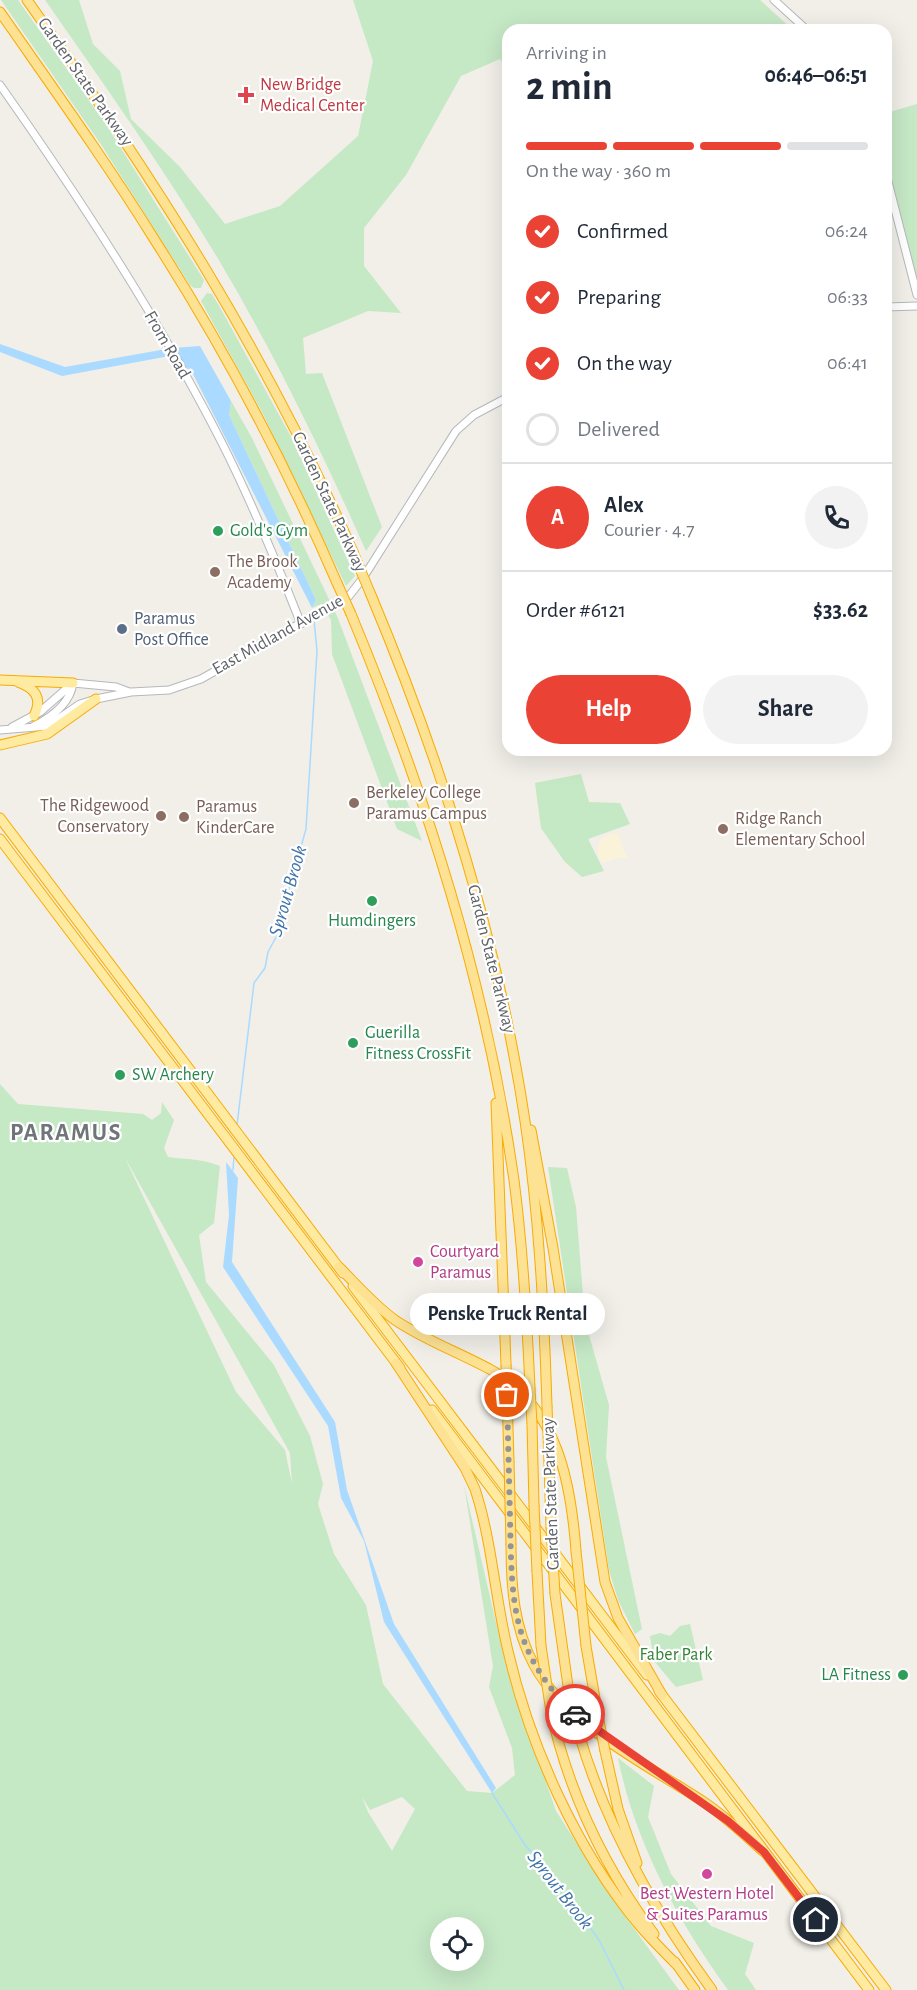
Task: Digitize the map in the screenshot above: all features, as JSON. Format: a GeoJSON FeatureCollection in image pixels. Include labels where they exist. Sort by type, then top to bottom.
{"type":"FeatureCollection","features":[{"type":"Feature","properties":{"kind":"highway","name":"Garden State Parkway"},"geometry":{"type":"LineString","coordinates":[[27,0],[142,164],[217,284],[294,428],[353,552],[428,743],[458,836],[493,960],[519,1088],[540,1249],[555,1594],[568,1693],[579,1734],[608,1814],[647,1890],[712,1990]]}},
{"type":"Feature","properties":{"kind":"highway","name":"Garden State Parkway"},"geometry":{"type":"LineString","coordinates":[[0,14],[122,189],[191,299],[289,480],[351,614],[398,731],[440,853],[467,948],[492,1053],[516,1202],[524,1278],[541,1646],[551,1712],[569,1776],[594,1836],[626,1894],[695,1990]]}},
{"type":"Feature","properties":{"kind":"highway"},"geometry":{"type":"LineString","coordinates":[[0,680],[73,683]]}},
{"type":"Feature","properties":{"kind":"highway"},"geometry":{"type":"LineString","coordinates":[[15,681],[30,687],[36,694],[38,705],[34,716]]}},
{"type":"Feature","properties":{"kind":"highway"},"geometry":{"type":"LineString","coordinates":[[0,745],[46,734],[96,699]]}},
{"type":"Feature","properties":{"kind":"highway"},"geometry":{"type":"LineString","coordinates":[[0,818],[886,1990]]}},
{"type":"Feature","properties":{"kind":"highway"},"geometry":{"type":"LineString","coordinates":[[0,840],[869,1990]]}},
{"type":"Feature","properties":{"kind":"highway"},"geometry":{"type":"LineString","coordinates":[[492,1053],[501,1177],[512,1593],[520,1631],[535,1667],[548,1686],[583,1722],[707,1804],[764,1852]]}},
{"type":"Feature","properties":{"kind":"highway"},"geometry":{"type":"LineString","coordinates":[[519,1088],[535,1144],[549,1223],[605,1582],[618,1618],[662,1695]]}},
{"type":"Feature","properties":{"kind":"highway"},"geometry":{"type":"LineString","coordinates":[[339,1267],[373,1302],[397,1321],[495,1372],[524,1397],[546,1426],[563,1465],[572,1498],[586,1646],[604,1751],[618,1809],[647,1890]]}},
{"type":"Feature","properties":{"kind":"highway"},"geometry":{"type":"LineString","coordinates":[[396,1363],[465,1468],[475,1489],[511,1666],[530,1728],[554,1785],[582,1840],[616,1892],[639,1925],[677,1965]]}},
{"type":"Feature","properties":{"kind":"street"},"geometry":{"type":"LineString","coordinates":[[774,0],[800,24]]}},
{"type":"Feature","properties":{"kind":"street","name":"From Road"},"geometry":{"type":"LineString","coordinates":[[0,85],[78,198],[176,359],[233,465],[301,624]]}},
{"type":"Feature","properties":{"kind":"street"},"geometry":{"type":"LineString","coordinates":[[892,197],[917,295]]}},
{"type":"Feature","properties":{"kind":"street"},"geometry":{"type":"LineString","coordinates":[[892,307],[917,306]]}},
{"type":"Feature","properties":{"kind":"street","name":"East Midland Avenue"},"geometry":{"type":"LineString","coordinates":[[0,730],[52,724],[80,704],[96,699],[130,692],[155,692],[182,686],[323,612],[354,591],[456,431],[488,406],[502,400]]}},
{"type":"Feature","properties":{"kind":"street"},"geometry":{"type":"LineString","coordinates":[[29,728],[63,705],[73,683]]}},
{"type":"Feature","properties":{"kind":"street","name":"East Midland Avenue"},"geometry":{"type":"LineString","coordinates":[[9,729],[34,716],[73,683],[116,687],[130,692]]}},
{"type":"Feature","properties":{"kind":"green space"},"geometry":{"type":"Polygon","coordinates":[[[1,0],[18,0],[105,123],[204,280],[201,288],[194,288],[190,285],[102,146],[1,0]]]}},
{"type":"Feature","properties":{"kind":"green space"},"geometry":{"type":"Polygon","coordinates":[[[45,0],[79,0],[93,44],[120,71],[131,119],[180,167],[225,224],[280,206],[358,136],[373,61],[353,0],[760,0],[786,24],[502,24],[502,62],[500,59],[461,76],[406,175],[364,228],[364,266],[401,313],[368,311],[303,338],[306,374],[322,373],[382,527],[366,551],[297,404],[260,332],[199,228],[45,0]]]}},
{"type":"Feature","properties":{"kind":"green space"},"geometry":{"type":"Polygon","coordinates":[[[917,104],[917,295],[892,194],[892,111],[917,104]]]}},
{"type":"Feature","properties":{"kind":"green space"},"geometry":{"type":"Polygon","coordinates":[[[207,293],[212,294],[222,311],[290,435],[355,576],[346,586],[262,412],[201,301],[207,293]]]}},
{"type":"Feature","properties":{"kind":"green space"},"geometry":{"type":"Polygon","coordinates":[[[231,401],[252,438],[337,616],[422,841],[397,829],[332,654],[331,620],[321,604],[312,608],[316,600],[229,415],[231,401]]]}},
{"type":"Feature","properties":{"kind":"green space"},"geometry":{"type":"Polygon","coordinates":[[[581,774],[589,802],[620,803],[630,824],[588,839],[604,871],[582,877],[565,862],[541,828],[535,783],[581,774]]]}},
{"type":"Feature","properties":{"kind":"green space"},"geometry":{"type":"Polygon","coordinates":[[[0,1084],[18,1104],[143,1114],[152,1120],[161,1113],[162,1102],[174,1120],[164,1148],[168,1157],[200,1160],[220,1166],[214,1223],[199,1235],[206,1282],[274,1365],[310,1436],[323,1484],[318,1504],[334,1554],[366,1605],[383,1684],[467,1791],[492,1793],[515,1775],[512,1748],[489,1687],[493,1666],[464,1485],[507,1670],[556,1811],[613,1900],[679,1990],[0,1990],[0,1084]],[[124,1156],[236,1392],[285,1450],[292,1484],[290,1453],[124,1156]],[[362,1797],[368,1812],[392,1851],[415,1809],[402,1797],[370,1810],[362,1797]]]}},
{"type":"Feature","properties":{"kind":"green space"},"geometry":{"type":"Polygon","coordinates":[[[548,1167],[567,1168],[576,1207],[585,1321],[609,1405],[606,1457],[642,1629],[635,1634],[618,1600],[609,1570],[548,1167]]]}},
{"type":"Feature","properties":{"kind":"green space","name":"Faber Park"},"geometry":{"type":"Polygon","coordinates":[[[690,1624],[703,1680],[676,1687],[654,1661],[650,1636],[660,1633],[670,1636],[680,1626],[690,1624]]]}},
{"type":"Feature","properties":{"kind":"green space"},"geometry":{"type":"Polygon","coordinates":[[[618,1758],[654,1786],[648,1817],[671,1874],[711,1926],[754,1943],[745,1974],[756,1990],[728,1990],[692,1937],[647,1851],[635,1820],[618,1758]]]}},
{"type":"Feature","properties":{"kind":"sand"},"geometry":{"type":"Polygon","coordinates":[[[618,833],[627,859],[621,857],[602,863],[598,852],[600,842],[606,836],[618,833]]]}},
{"type":"Feature","properties":{"kind":"water"},"geometry":{"type":"Polygon","coordinates":[[[0,344],[65,367],[172,348],[200,346],[231,401],[229,415],[316,600],[312,608],[193,374],[175,355],[62,376],[0,352],[0,344]]]}},
{"type":"Feature","properties":{"kind":"water"},"geometry":{"type":"Polygon","coordinates":[[[226,1162],[238,1178],[232,1262],[335,1422],[347,1490],[394,1624],[496,1788],[492,1793],[384,1622],[364,1541],[341,1498],[328,1426],[223,1267],[229,1215],[226,1162]]]}},
{"type":"Feature","properties":{"kind":"waterway","name":"Sprout Brook"},"geometry":{"type":"LineString","coordinates":[[237,1125],[254,983],[265,968],[268,952],[283,924],[285,903],[306,829],[317,651],[314,620]]}},
{"type":"Feature","properties":{"kind":"waterway","name":"Sprout Brook"},"geometry":{"type":"LineString","coordinates":[[233,1170],[234,1156]]}},
{"type":"Feature","properties":{"kind":"waterway","name":"Sprout Brook"},"geometry":{"type":"LineString","coordinates":[[492,1793],[525,1845],[551,1873],[599,1940],[624,1990]]}},
{"type":"Feature","properties":{"kind":"way so far"},"geometry":{"type":"LineString","coordinates":[[507,1395],[511,1581],[517,1619],[524,1643],[541,1677],[575,1714]]}},
{"type":"Feature","properties":{"kind":"place","name":"New Bridge Medical Center"},"geometry":{"type":"Point","coordinates":[246,95]}},
{"type":"Feature","properties":{"kind":"place","name":"Gold's Gym"},"geometry":{"type":"Point","coordinates":[218,531]}},
{"type":"Feature","properties":{"kind":"place","name":"The Brook Academy"},"geometry":{"type":"Point","coordinates":[215,572]}},
{"type":"Feature","properties":{"kind":"place","name":"Paramus Post Office"},"geometry":{"type":"Point","coordinates":[122,629]}},
{"type":"Feature","properties":{"kind":"place","name":"Berkeley College Paramus Campus"},"geometry":{"type":"Point","coordinates":[354,803]}},
{"type":"Feature","properties":{"kind":"place","name":"The Ridgewood Conservatory"},"geometry":{"type":"Point","coordinates":[161,816]}},
{"type":"Feature","properties":{"kind":"place","name":"Paramus KinderCare"},"geometry":{"type":"Point","coordinates":[184,817]}},
{"type":"Feature","properties":{"kind":"place","name":"Ridge Ranch Elementary School"},"geometry":{"type":"Point","coordinates":[723,829]}},
{"type":"Feature","properties":{"kind":"place","name":"Humdingers"},"geometry":{"type":"Point","coordinates":[372,901]}},
{"type":"Feature","properties":{"kind":"place","name":"Guerilla Fitness CrossFit"},"geometry":{"type":"Point","coordinates":[353,1043]}},
{"type":"Feature","properties":{"kind":"place","name":"SW Archery"},"geometry":{"type":"Point","coordinates":[120,1075]}},
{"type":"Feature","properties":{"kind":"place","name":"Courtyard Paramus"},"geometry":{"type":"Point","coordinates":[418,1262]}},
{"type":"Feature","properties":{"kind":"place","name":"Penske Truck Rental"},"geometry":{"type":"Point","coordinates":[507,1395]}},
{"type":"Feature","properties":{"kind":"place","name":"LA Fitness"},"geometry":{"type":"Point","coordinates":[903,1675]}},
{"type":"Feature","properties":{"kind":"place","name":"Best Western Hotel & Suites Paramus"},"geometry":{"type":"Point","coordinates":[707,1874]}},
{"type":"Feature","properties":{"kind":"district","name":"PARAMUS"},"geometry":{"type":"Point","coordinates":[66,1133]}},
{"type":"Feature","properties":{"kind":"route"},"geometry":{"type":"LineString","coordinates":[[575,1714],[583,1722],[707,1804],[728,1821],[764,1852],[816,1920]]}}]}
